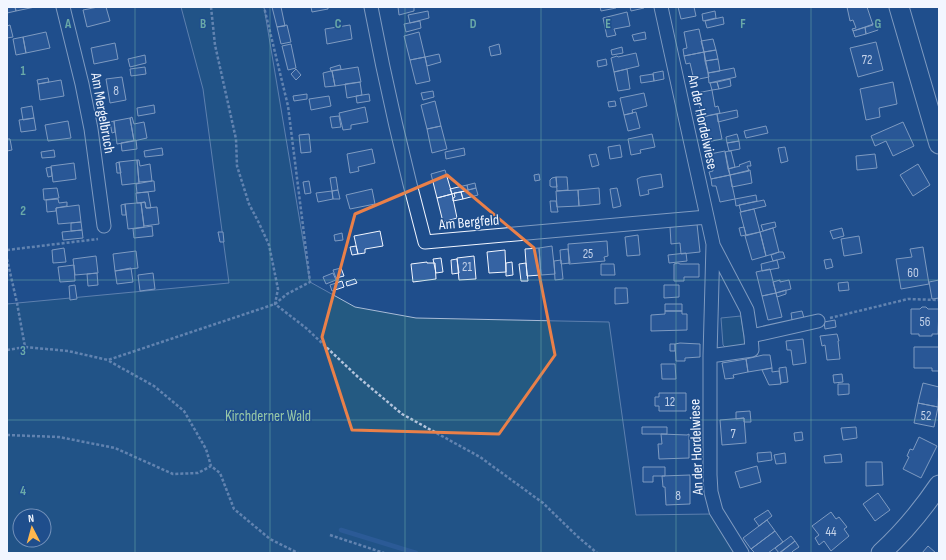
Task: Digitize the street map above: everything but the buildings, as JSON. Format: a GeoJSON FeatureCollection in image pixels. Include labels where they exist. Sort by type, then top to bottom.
{"type":"FeatureCollection","features":[{"type":"Feature","properties":{"kind":"street","name":"Am Mergelbruch"},"geometry":{"type":"LineString","coordinates":[[63,7],[82,84],[104,226]]}},
{"type":"Feature","properties":{"kind":"street","name":"Am Bergfeld"},"geometry":{"type":"LineString","coordinates":[[372,7],[394,120],[425,242],[707,217]]}},
{"type":"Feature","properties":{"kind":"street","name":"An der Hordelwiese"},"geometry":{"type":"LineString","coordinates":[[661,7],[713,244],[710,356],[711,492],[716,511],[742,553]]}},
{"type":"Feature","properties":{"kind":"street"},"geometry":{"type":"LineString","coordinates":[[899,7],[939,144]]}},
{"type":"Feature","properties":{"kind":"street","name":"An der Hordelwiese"},"geometry":{"type":"LineString","coordinates":[[710,356],[752,350],[747,310],[713,244]]}},
{"type":"Feature","properties":{"kind":"street"},"geometry":{"type":"LineString","coordinates":[[751,336],[818,322]]}},
{"type":"Feature","properties":{"kind":"street"},"geometry":{"type":"LineString","coordinates":[[881,553],[905,529],[924,507],[939,486]]}},
{"type":"Feature","properties":{"kind":"path"},"geometry":{"type":"LineString","coordinates":[[210,7],[215,44],[236,139],[237,166],[249,204],[269,245],[278,289],[275,304]]}},
{"type":"Feature","properties":{"kind":"path"},"geometry":{"type":"LineString","coordinates":[[108,360],[275,304],[287,294],[310,282],[288,106],[264,7]]}},
{"type":"Feature","properties":{"kind":"path"},"geometry":{"type":"LineString","coordinates":[[7,250],[100,238],[104,226]]}},
{"type":"Feature","properties":{"kind":"path"},"geometry":{"type":"LineString","coordinates":[[7,259],[25,347]]}},
{"type":"Feature","properties":{"kind":"path"},"geometry":{"type":"LineString","coordinates":[[818,322],[908,299],[939,300]]}},
{"type":"Feature","properties":{"kind":"path"},"geometry":{"type":"LineString","coordinates":[[275,304],[306,328],[358,377],[402,414],[480,457],[543,503],[597,553]]}},
{"type":"Feature","properties":{"kind":"path"},"geometry":{"type":"LineString","coordinates":[[7,350],[25,347],[68,351],[108,360],[154,386],[184,411],[206,449],[211,466],[220,473],[234,509],[270,539],[298,553]]}},
{"type":"Feature","properties":{"kind":"path"},"geometry":{"type":"LineString","coordinates":[[7,435],[60,437],[115,448],[173,474],[198,473],[211,466]]}},
{"type":"Feature","properties":{"kind":"path"},"geometry":{"type":"LineString","coordinates":[[330,535],[384,553]]}},
{"type":"Feature","properties":{"kind":"highlighted area"},"geometry":{"type":"Polygon","coordinates":[[[447,175],[534,248],[555,355],[499,434],[352,430],[322,337],[355,214],[447,175]]]}},
{"type":"Feature","properties":{"kind":"green space","name":"Kirchderner Wald"},"geometry":{"type":"Polygon","coordinates":[[[181,7],[264,7],[310,282],[355,307],[416,318],[609,322],[636,515],[712,514],[738,553],[7,553],[7,304],[229,283],[203,89],[181,7]]]}},
{"type":"Feature","properties":{"kind":"green space"},"geometry":{"type":"Polygon","coordinates":[[[741,316],[745,343],[743,346],[726,348],[723,345],[721,318],[741,316]]]}},
{"type":"Feature","properties":{"kind":"waterway"},"geometry":{"type":"LineString","coordinates":[[341,530],[416,553]]}}]}
